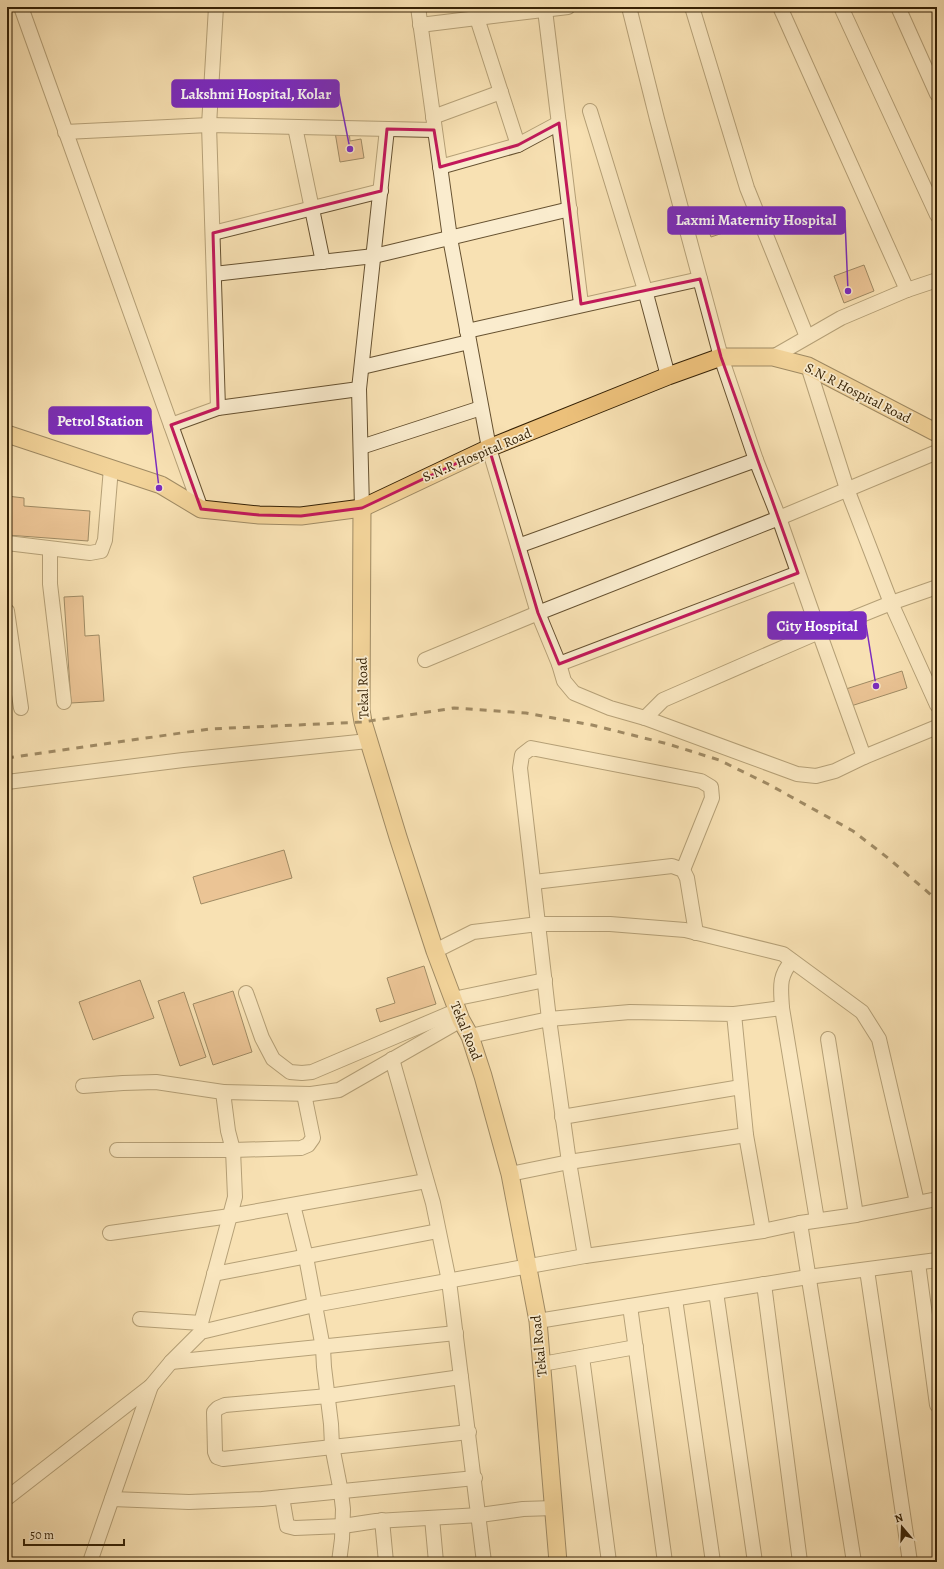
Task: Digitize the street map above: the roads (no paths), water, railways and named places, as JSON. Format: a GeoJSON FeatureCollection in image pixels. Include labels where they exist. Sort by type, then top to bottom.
{"type":"FeatureCollection","features":[{"type":"Feature","properties":{"kind":"main road","name":"S.N.R Hospital Road"},"geometry":{"type":"LineString","coordinates":[[7,434],[161,485],[201,509],[259,515],[301,516],[362,508],[489,448],[668,376],[721,357],[773,357],[808,366],[937,433]]}},
{"type":"Feature","properties":{"kind":"main road","name":"Tekal Road"},"geometry":{"type":"LineString","coordinates":[[362,508],[361,710],[368,741],[434,951],[457,1010],[470,1036],[483,1076],[510,1174],[538,1321],[558,1562]]}},
{"type":"Feature","properties":{"kind":"street"},"geometry":{"type":"LineString","coordinates":[[21,7],[201,509]]}},
{"type":"Feature","properties":{"kind":"street"},"geometry":{"type":"LineString","coordinates":[[216,7],[209,125],[218,408]]}},
{"type":"Feature","properties":{"kind":"street"},"geometry":{"type":"LineString","coordinates":[[418,7],[450,238],[489,448],[538,613],[559,664],[564,681],[574,693],[610,708],[645,718],[798,774],[816,776],[835,771],[864,757],[937,727]]}},
{"type":"Feature","properties":{"kind":"street"},"geometry":{"type":"LineString","coordinates":[[420,25],[483,14],[568,7]]}},
{"type":"Feature","properties":{"kind":"street"},"geometry":{"type":"LineString","coordinates":[[629,7],[657,119],[721,357],[756,460],[779,518],[818,632],[864,757]]}},
{"type":"Feature","properties":{"kind":"street"},"geometry":{"type":"LineString","coordinates":[[692,7],[747,188],[807,337]]}},
{"type":"Feature","properties":{"kind":"street"},"geometry":{"type":"LineString","coordinates":[[780,7],[907,290]]}},
{"type":"Feature","properties":{"kind":"street"},"geometry":{"type":"LineString","coordinates":[[841,7],[937,215]]}},
{"type":"Feature","properties":{"kind":"street"},"geometry":{"type":"LineString","coordinates":[[898,7],[937,94]]}},
{"type":"Feature","properties":{"kind":"street"},"geometry":{"type":"LineString","coordinates":[[545,10],[581,304]]}},
{"type":"Feature","properties":{"kind":"street"},"geometry":{"type":"LineString","coordinates":[[483,14],[501,92],[518,145]]}},
{"type":"Feature","properties":{"kind":"street"},"geometry":{"type":"LineString","coordinates":[[65,132],[209,125],[387,129],[433,124],[501,92]]}},
{"type":"Feature","properties":{"kind":"street"},"geometry":{"type":"LineString","coordinates":[[590,111],[646,290],[668,376]]}},
{"type":"Feature","properties":{"kind":"street"},"geometry":{"type":"LineString","coordinates":[[440,168],[518,145],[559,123]]}},
{"type":"Feature","properties":{"kind":"street"},"geometry":{"type":"LineString","coordinates":[[295,127],[323,262]]}},
{"type":"Feature","properties":{"kind":"street"},"geometry":{"type":"LineString","coordinates":[[362,508],[359,388],[387,129]]}},
{"type":"Feature","properties":{"kind":"street"},"geometry":{"type":"LineString","coordinates":[[213,232],[380,191]]}},
{"type":"Feature","properties":{"kind":"street"},"geometry":{"type":"LineString","coordinates":[[214,274],[374,256],[570,209]]}},
{"type":"Feature","properties":{"kind":"street"},"geometry":{"type":"LineString","coordinates":[[362,367],[581,304],[700,279]]}},
{"type":"Feature","properties":{"kind":"street"},"geometry":{"type":"LineString","coordinates":[[773,357],[841,318],[907,290],[937,280]]}},
{"type":"Feature","properties":{"kind":"street"},"geometry":{"type":"LineString","coordinates":[[808,366],[847,489],[891,603],[937,705]]}},
{"type":"Feature","properties":{"kind":"street"},"geometry":{"type":"LineString","coordinates":[[171,425],[218,408],[359,388]]}},
{"type":"Feature","properties":{"kind":"street"},"geometry":{"type":"LineString","coordinates":[[361,447],[481,408]]}},
{"type":"Feature","properties":{"kind":"street"},"geometry":{"type":"LineString","coordinates":[[425,660],[538,613],[779,518],[937,452]]}},
{"type":"Feature","properties":{"kind":"street"},"geometry":{"type":"LineString","coordinates":[[518,546],[756,460]]}},
{"type":"Feature","properties":{"kind":"street"},"geometry":{"type":"LineString","coordinates":[[7,543],[90,553],[101,551],[106,540],[111,468]]}},
{"type":"Feature","properties":{"kind":"street"},"geometry":{"type":"LineString","coordinates":[[50,549],[50,584],[64,702]]}},
{"type":"Feature","properties":{"kind":"street"},"geometry":{"type":"LineString","coordinates":[[559,664],[798,572]]}},
{"type":"Feature","properties":{"kind":"street"},"geometry":{"type":"LineString","coordinates":[[645,718],[663,700],[818,632],[891,603],[937,587]]}},
{"type":"Feature","properties":{"kind":"street"},"geometry":{"type":"LineString","coordinates":[[7,611],[11,660],[21,708]]}},
{"type":"Feature","properties":{"kind":"street"},"geometry":{"type":"LineString","coordinates":[[7,782],[183,760],[368,741]]}},
{"type":"Feature","properties":{"kind":"street"},"geometry":{"type":"LineString","coordinates":[[586,1256],[569,1162],[549,1020],[520,768],[522,755],[531,748],[701,781],[711,787],[712,798],[682,870]]}},
{"type":"Feature","properties":{"kind":"street"},"geometry":{"type":"LineString","coordinates":[[534,882],[672,866],[682,870],[687,878],[696,933]]}},
{"type":"Feature","properties":{"kind":"street"},"geometry":{"type":"LineString","coordinates":[[434,951],[473,932],[538,924],[610,924],[685,930],[782,954],[862,1012],[879,1039],[917,1202]]}},
{"type":"Feature","properties":{"kind":"street"},"geometry":{"type":"LineString","coordinates":[[792,961],[784,970],[781,984],[782,1008],[817,1220]]}},
{"type":"Feature","properties":{"kind":"street"},"geometry":{"type":"LineString","coordinates":[[246,993],[262,1038],[272,1059],[290,1072],[302,1073],[312,1072],[457,1010],[544,980]]}},
{"type":"Feature","properties":{"kind":"street"},"geometry":{"type":"LineString","coordinates":[[470,1036],[549,1020],[630,1012],[734,1014],[782,1008]]}},
{"type":"Feature","properties":{"kind":"street"},"geometry":{"type":"LineString","coordinates":[[83,1086],[156,1082],[223,1092],[304,1094],[339,1090],[392,1060],[457,1010]]}},
{"type":"Feature","properties":{"kind":"street"},"geometry":{"type":"LineString","coordinates":[[734,1014],[746,1136],[764,1232]]}},
{"type":"Feature","properties":{"kind":"street"},"geometry":{"type":"LineString","coordinates":[[828,1039],[856,1214]]}},
{"type":"Feature","properties":{"kind":"street"},"geometry":{"type":"LineString","coordinates":[[392,1060],[426,1181],[449,1281],[480,1515],[484,1562]]}},
{"type":"Feature","properties":{"kind":"street"},"geometry":{"type":"LineString","coordinates":[[562,1117],[741,1087]]}},
{"type":"Feature","properties":{"kind":"street"},"geometry":{"type":"LineString","coordinates":[[7,1498],[151,1386],[201,1327],[235,1197],[233,1150],[228,1131],[223,1092]]}},
{"type":"Feature","properties":{"kind":"street"},"geometry":{"type":"LineString","coordinates":[[117,1150],[233,1150],[301,1148],[308,1145],[313,1138],[304,1094]]}},
{"type":"Feature","properties":{"kind":"street"},"geometry":{"type":"LineString","coordinates":[[510,1174],[569,1162],[746,1136]]}},
{"type":"Feature","properties":{"kind":"street"},"geometry":{"type":"LineString","coordinates":[[110,1233],[230,1216],[426,1181]]}},
{"type":"Feature","properties":{"kind":"street"},"geometry":{"type":"LineString","coordinates":[[140,1318],[201,1327],[528,1266],[586,1256],[764,1232],[800,1223],[937,1199]]}},
{"type":"Feature","properties":{"kind":"street"},"geometry":{"type":"LineString","coordinates":[[293,1205],[306,1257],[323,1348],[332,1446],[341,1492],[342,1539],[339,1562]]}},
{"type":"Feature","properties":{"kind":"street"},"geometry":{"type":"LineString","coordinates":[[800,1223],[854,1562]]}},
{"type":"Feature","properties":{"kind":"street"},"geometry":{"type":"LineString","coordinates":[[214,1274],[438,1232]]}},
{"type":"Feature","properties":{"kind":"street"},"geometry":{"type":"LineString","coordinates":[[538,1321],[808,1277],[937,1260]]}},
{"type":"Feature","properties":{"kind":"street"},"geometry":{"type":"LineString","coordinates":[[918,1263],[937,1405]]}},
{"type":"Feature","properties":{"kind":"street"},"geometry":{"type":"LineString","coordinates":[[867,1270],[910,1562]]}},
{"type":"Feature","properties":{"kind":"street"},"geometry":{"type":"LineString","coordinates":[[764,1284],[800,1562]]}},
{"type":"Feature","properties":{"kind":"street"},"geometry":{"type":"LineString","coordinates":[[716,1292],[755,1562]]}},
{"type":"Feature","properties":{"kind":"street"},"geometry":{"type":"LineString","coordinates":[[675,1299],[713,1562]]}},
{"type":"Feature","properties":{"kind":"street"},"geometry":{"type":"LineString","coordinates":[[630,1306],[665,1562]]}},
{"type":"Feature","properties":{"kind":"street"},"geometry":{"type":"LineString","coordinates":[[171,1362],[323,1348],[456,1333]]}},
{"type":"Feature","properties":{"kind":"street"},"geometry":{"type":"LineString","coordinates":[[542,1364],[636,1348]]}},
{"type":"Feature","properties":{"kind":"street"},"geometry":{"type":"LineString","coordinates":[[582,1357],[609,1562]]}},
{"type":"Feature","properties":{"kind":"street"},"geometry":{"type":"LineString","coordinates":[[461,1377],[328,1396],[225,1405],[218,1408],[214,1412],[215,1452],[217,1457],[223,1459],[469,1432]]}},
{"type":"Feature","properties":{"kind":"street"},"geometry":{"type":"LineString","coordinates":[[90,1562],[151,1386]]}},
{"type":"Feature","properties":{"kind":"street"},"geometry":{"type":"LineString","coordinates":[[112,1499],[189,1502],[282,1497],[475,1478]]}},
{"type":"Feature","properties":{"kind":"street"},"geometry":{"type":"LineString","coordinates":[[282,1497],[287,1526],[295,1528],[342,1526],[382,1520],[480,1515],[523,1509],[554,1508]]}},
{"type":"Feature","properties":{"kind":"street"},"geometry":{"type":"LineString","coordinates":[[432,1518],[436,1562]]}},
{"type":"Feature","properties":{"kind":"street"},"geometry":{"type":"LineString","coordinates":[[382,1520],[386,1562]]}},
{"type":"Feature","properties":{"kind":"railway"},"geometry":{"type":"LineString","coordinates":[[7,758],[209,729],[363,722],[454,708],[526,713],[592,725],[668,744],[719,760],[768,784],[853,831],[888,858],[937,900]]}},
{"type":"Feature","properties":{"kind":"place","name":"Lakshmi Hospital, Kolar"},"geometry":{"type":"Point","coordinates":[350,149]}},
{"type":"Feature","properties":{"kind":"place","name":"Laxmi Maternity Hospital"},"geometry":{"type":"Point","coordinates":[848,291]}},
{"type":"Feature","properties":{"kind":"place","name":"Petrol Station"},"geometry":{"type":"Point","coordinates":[159,488]}},
{"type":"Feature","properties":{"kind":"place","name":"City Hospital"},"geometry":{"type":"Point","coordinates":[876,686]}}]}
